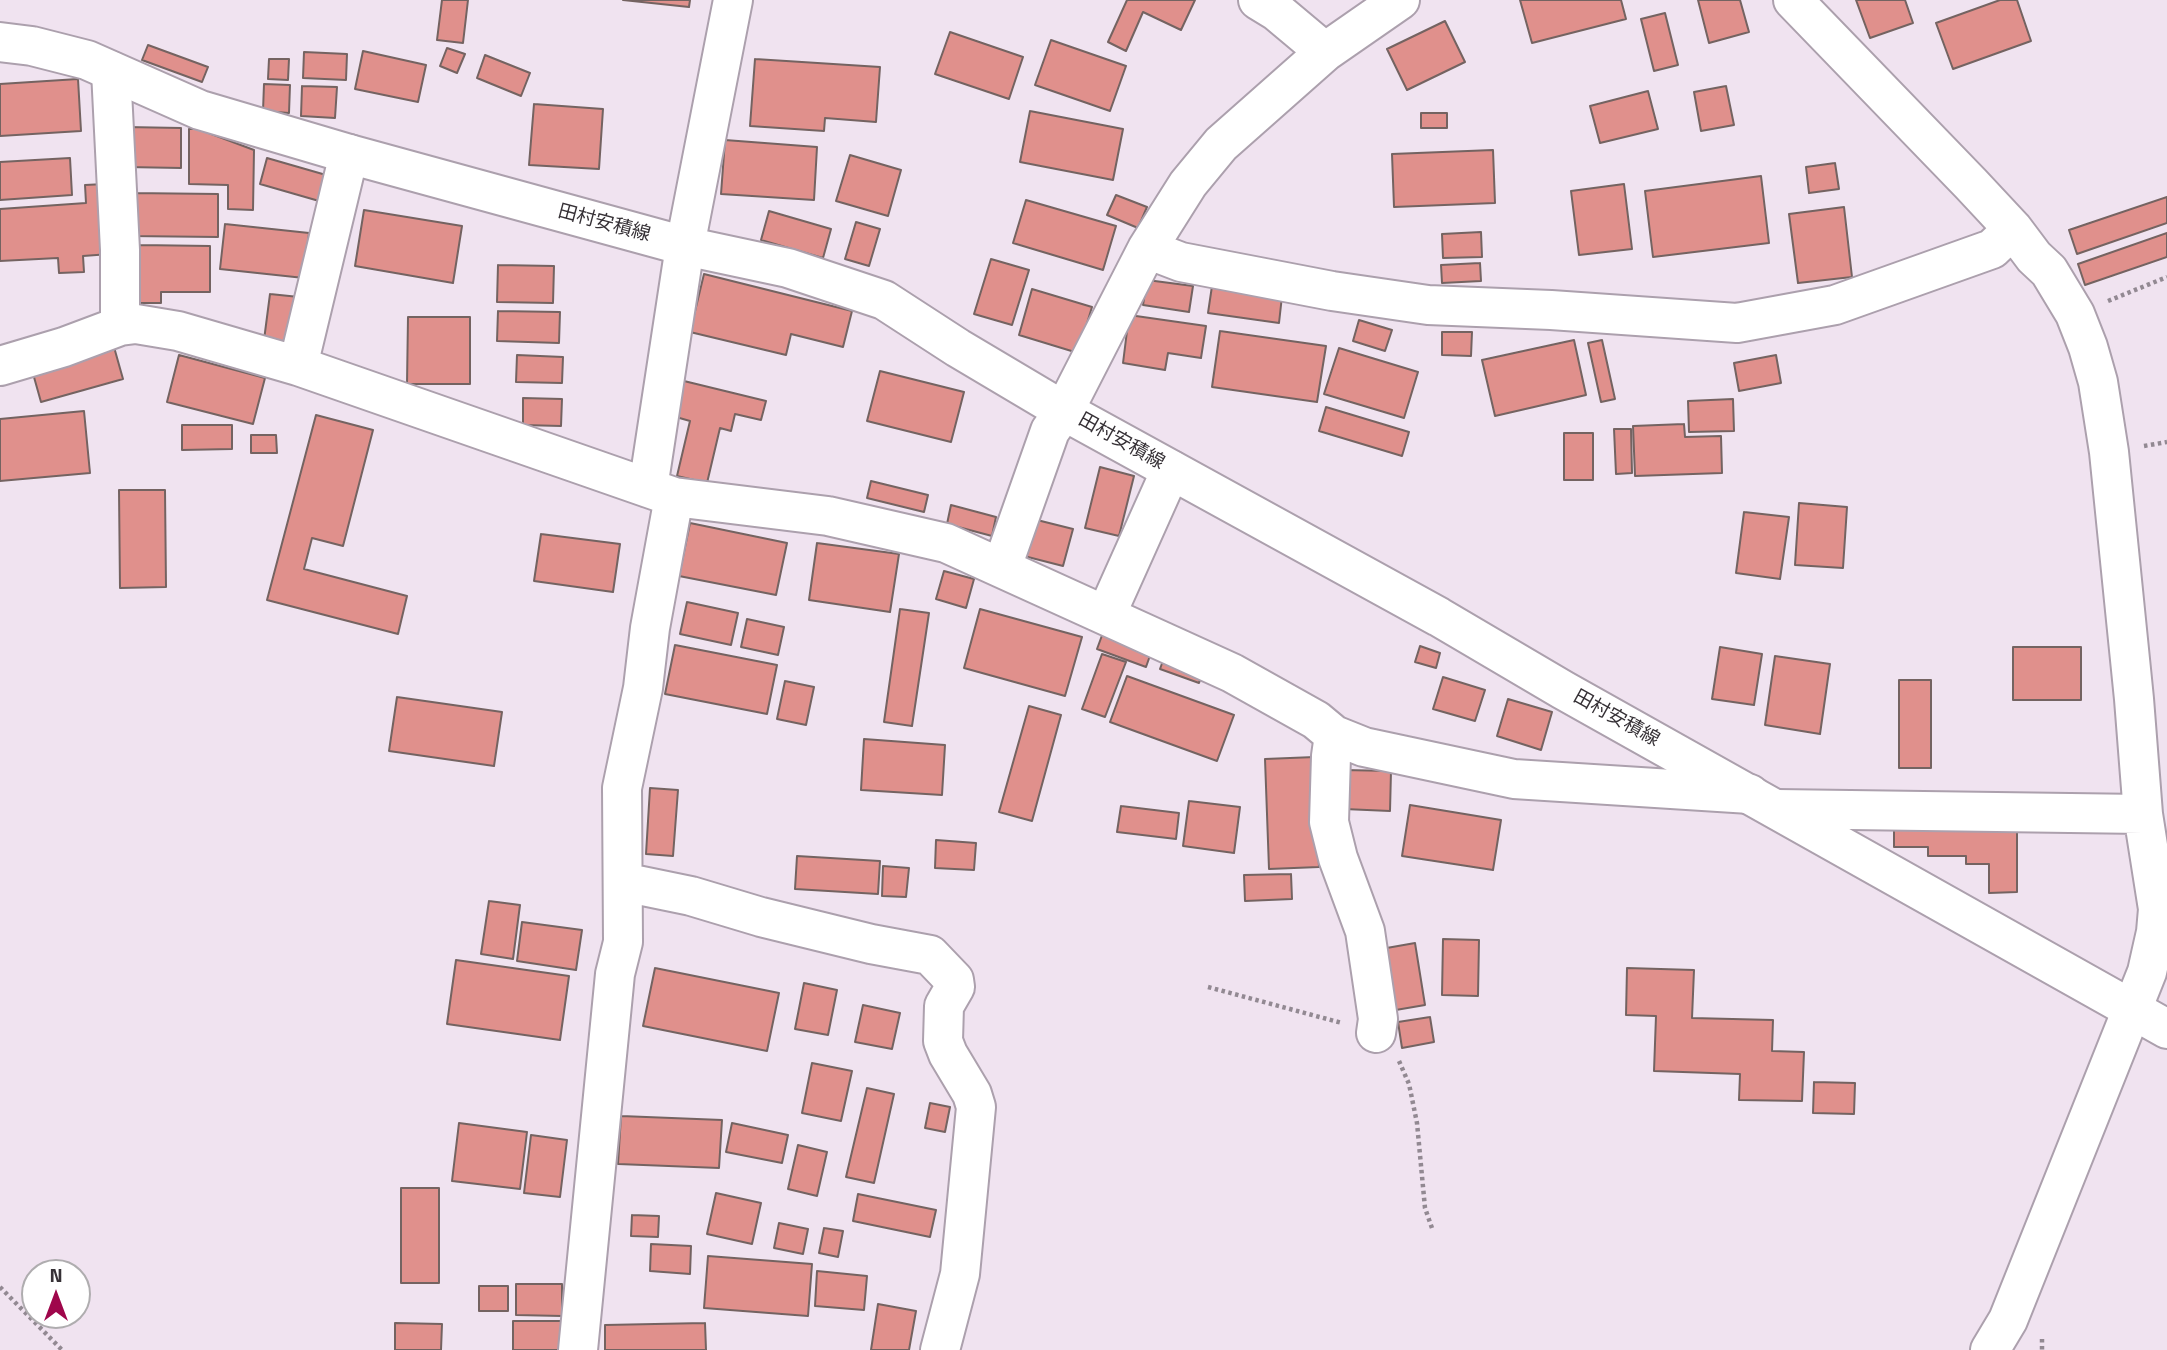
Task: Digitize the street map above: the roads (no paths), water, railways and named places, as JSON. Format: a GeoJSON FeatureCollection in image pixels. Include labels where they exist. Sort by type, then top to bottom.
{"type":"FeatureCollection","features":[{"type":"Feature","properties":{"kind":"street"},"geometry":{"type":"LineString","coordinates":[[578,1350],[615,974],[622,942],[622,788],[643,688],[650,628],[685,246],[733,0]]}},
{"type":"Feature","properties":{"kind":"street"},"geometry":{"type":"LineString","coordinates":[[1258,0],[1276,11],[1325,52]]}},
{"type":"Feature","properties":{"kind":"street"},"geometry":{"type":"LineString","coordinates":[[1002,567],[1050,431],[1064,411],[1147,249],[1188,184],[1221,144],[1325,52],[1400,0]]}},
{"type":"Feature","properties":{"kind":"street"},"geometry":{"type":"LineString","coordinates":[[1793,0],[2013,229],[2034,257],[2049,271],[2074,314],[2088,347],[2098,382],[2109,452],[2143,814],[2158,909],[2156,932],[2147,972],[2008,1320],[1990,1350]]}},
{"type":"Feature","properties":{"kind":"street","name":"田村安積線"},"geometry":{"type":"LineString","coordinates":[[0,42],[66,54],[88,61],[200,110],[349,154],[685,246],[788,268],[884,300],[1064,411],[1439,617],[1563,690],[2167,1029]]}},
{"type":"Feature","properties":{"kind":"street"},"geometry":{"type":"LineString","coordinates":[[110,71],[120,250],[120,327]]}},
{"type":"Feature","properties":{"kind":"street"},"geometry":{"type":"LineString","coordinates":[[298,366],[349,154]]}},
{"type":"Feature","properties":{"kind":"street"},"geometry":{"type":"LineString","coordinates":[[1147,249],[1181,262],[1332,291],[1428,305],[1551,310],[1737,323],[1835,305],[1992,249],[2013,229]]}},
{"type":"Feature","properties":{"kind":"street"},"geometry":{"type":"LineString","coordinates":[[0,366],[120,327],[136,324],[178,331],[298,366],[661,493],[828,516],[946,543],[1232,673],[1316,720],[1334,735],[1364,747],[1514,779],[1764,802],[2143,814]]}},
{"type":"Feature","properties":{"kind":"street"},"geometry":{"type":"LineString","coordinates":[[1106,615],[1171,470]]}},
{"type":"Feature","properties":{"kind":"street"},"geometry":{"type":"LineString","coordinates":[[1334,735],[1329,822],[1338,859],[1365,931],[1378,1019],[1376,1033]]}},
{"type":"Feature","properties":{"kind":"street"},"geometry":{"type":"LineString","coordinates":[[622,882],[691,895],[761,918],[930,955],[954,980],[955,987],[944,1006],[943,1041],[972,1094],[976,1107],[960,1274],[940,1350]]}}]}
